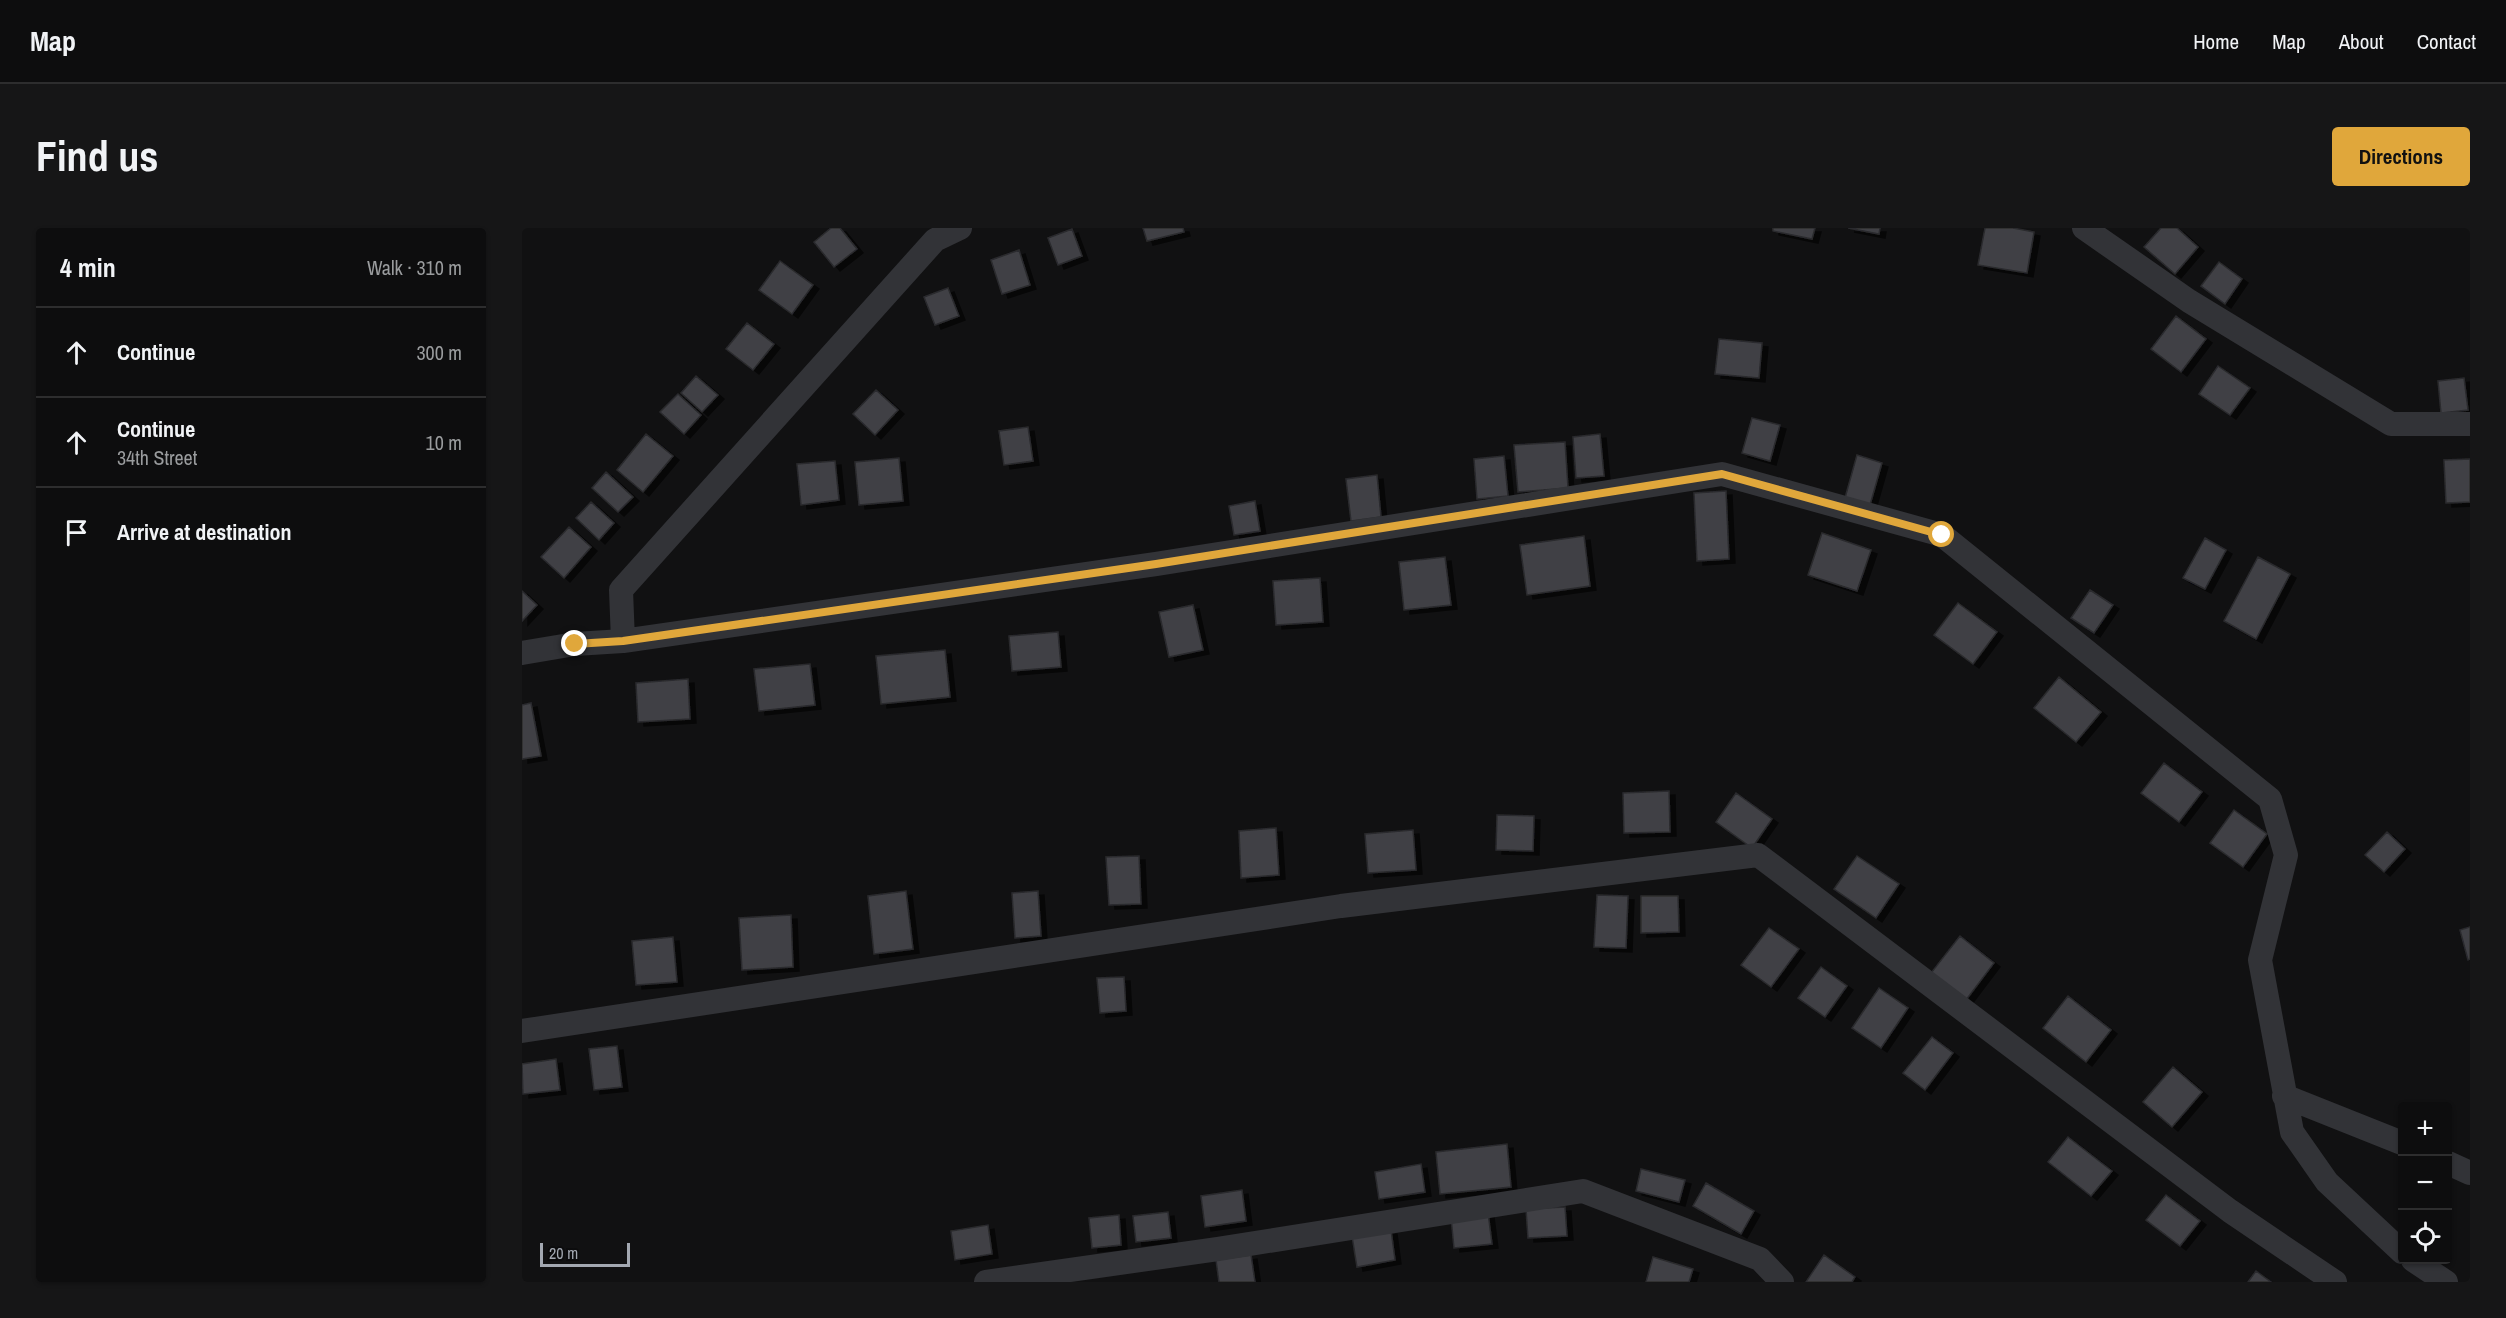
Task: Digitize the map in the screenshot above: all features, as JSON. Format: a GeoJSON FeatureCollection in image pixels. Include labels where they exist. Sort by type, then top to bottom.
{"type":"FeatureCollection","features":[{"type":"Feature","properties":{"kind":"street"},"geometry":{"type":"LineString","coordinates":[[623,641],[621,590],[935,240],[960,228]]}},
{"type":"Feature","properties":{"kind":"street"},"geometry":{"type":"LineString","coordinates":[[2084,228],[2189,301],[2391,424],[2470,424]]}},
{"type":"Feature","properties":{"kind":"street"},"geometry":{"type":"LineString","coordinates":[[522,653],[575,644],[623,641],[1144,566],[1722,474],[1942,535],[2271,799],[2286,855],[2260,960],[2292,1131],[2327,1182],[2398,1247]]}},
{"type":"Feature","properties":{"kind":"street"},"geometry":{"type":"LineString","coordinates":[[522,1031],[1329,908],[1758,855],[2230,1211],[2335,1282]]}},
{"type":"Feature","properties":{"kind":"street"},"geometry":{"type":"LineString","coordinates":[[2284,1096],[2398,1141]]}},
{"type":"Feature","properties":{"kind":"street"},"geometry":{"type":"LineString","coordinates":[[2452,1152],[2470,1152]]}},
{"type":"Feature","properties":{"kind":"street"},"geometry":{"type":"LineString","coordinates":[[2452,1165],[2470,1173]]}},
{"type":"Feature","properties":{"kind":"street"},"geometry":{"type":"LineString","coordinates":[[986,1282],[1218,1249],[1583,1191],[1760,1259],[1782,1282]]}},
{"type":"Feature","properties":{"kind":"street"},"geometry":{"type":"LineString","coordinates":[[2419,1264],[2446,1282]]}},
{"type":"Feature","properties":{"kind":"building"},"geometry":{"type":"Polygon","coordinates":[[[831,228],[840,228],[857,249],[834,267],[814,242],[831,228]]]}},
{"type":"Feature","properties":{"kind":"building"},"geometry":{"type":"Polygon","coordinates":[[[1143,228],[1183,228],[1184,232],[1147,241],[1143,228]]]}},
{"type":"Feature","properties":{"kind":"building"},"geometry":{"type":"Polygon","coordinates":[[[1773,228],[1815,228],[1812,239],[1773,231],[1773,228]]]}},
{"type":"Feature","properties":{"kind":"building"},"geometry":{"type":"Polygon","coordinates":[[[1848,228],[1880,228],[1879,234],[1848,228]]]}},
{"type":"Feature","properties":{"kind":"building"},"geometry":{"type":"Polygon","coordinates":[[[1985,228],[2013,228],[2034,232],[2027,273],[1978,265],[1985,228]]]}},
{"type":"Feature","properties":{"kind":"building"},"geometry":{"type":"Polygon","coordinates":[[[2161,228],[2177,228],[2198,247],[2175,274],[2144,247],[2161,228]]]}},
{"type":"Feature","properties":{"kind":"building"},"geometry":{"type":"Polygon","coordinates":[[[1072,229],[1082,256],[1058,265],[1048,238],[1072,229]]]}},
{"type":"Feature","properties":{"kind":"building"},"geometry":{"type":"Polygon","coordinates":[[[1019,250],[1030,285],[1002,294],[991,260],[1019,250]]]}},
{"type":"Feature","properties":{"kind":"building"},"geometry":{"type":"Polygon","coordinates":[[[780,261],[813,285],[792,314],[759,290],[780,261]]]}},
{"type":"Feature","properties":{"kind":"building"},"geometry":{"type":"Polygon","coordinates":[[[2219,262],[2242,279],[2225,304],[2201,286],[2219,262]]]}},
{"type":"Feature","properties":{"kind":"building"},"geometry":{"type":"Polygon","coordinates":[[[948,288],[959,316],[935,325],[924,297],[948,288]]]}},
{"type":"Feature","properties":{"kind":"building"},"geometry":{"type":"Polygon","coordinates":[[[2176,316],[2206,339],[2181,372],[2151,349],[2176,316]]]}},
{"type":"Feature","properties":{"kind":"building"},"geometry":{"type":"Polygon","coordinates":[[[747,323],[774,344],[753,370],[726,349],[747,323]]]}},
{"type":"Feature","properties":{"kind":"building"},"geometry":{"type":"Polygon","coordinates":[[[1719,339],[1762,343],[1759,378],[1715,374],[1719,339]]]}},
{"type":"Feature","properties":{"kind":"building"},"geometry":{"type":"Polygon","coordinates":[[[2218,366],[2250,388],[2230,415],[2199,394],[2218,366]]]}},
{"type":"Feature","properties":{"kind":"building"},"geometry":{"type":"Polygon","coordinates":[[[696,376],[718,395],[702,412],[681,393],[696,376]]]}},
{"type":"Feature","properties":{"kind":"building"},"geometry":{"type":"Polygon","coordinates":[[[2464,378],[2468,410],[2441,413],[2438,381],[2464,378]]]}},
{"type":"Feature","properties":{"kind":"building"},"geometry":{"type":"Polygon","coordinates":[[[876,390],[898,410],[875,435],[853,414],[876,390]]]}},
{"type":"Feature","properties":{"kind":"building"},"geometry":{"type":"Polygon","coordinates":[[[678,394],[701,415],[684,434],[660,412],[678,394]]]}},
{"type":"Feature","properties":{"kind":"building"},"geometry":{"type":"Polygon","coordinates":[[[1752,418],[1780,425],[1770,461],[1742,453],[1752,418]]]}},
{"type":"Feature","properties":{"kind":"building"},"geometry":{"type":"Polygon","coordinates":[[[1028,427],[1033,461],[1004,465],[999,431],[1028,427]]]}},
{"type":"Feature","properties":{"kind":"building"},"geometry":{"type":"Polygon","coordinates":[[[646,434],[673,456],[643,492],[617,470],[646,434]]]}},
{"type":"Feature","properties":{"kind":"building"},"geometry":{"type":"Polygon","coordinates":[[[1600,434],[1604,476],[1576,478],[1573,437],[1600,434]]]}},
{"type":"Feature","properties":{"kind":"building"},"geometry":{"type":"Polygon","coordinates":[[[1565,442],[1568,488],[1518,492],[1514,445],[1565,442]]]}},
{"type":"Feature","properties":{"kind":"building"},"geometry":{"type":"Polygon","coordinates":[[[1857,455],[1882,463],[1870,505],[1845,498],[1857,455]]]}},
{"type":"Feature","properties":{"kind":"building"},"geometry":{"type":"Polygon","coordinates":[[[1504,456],[1508,496],[1477,499],[1474,459],[1504,456]]]}},
{"type":"Feature","properties":{"kind":"building"},"geometry":{"type":"Polygon","coordinates":[[[899,458],[903,501],[859,505],[855,462],[899,458]]]}},
{"type":"Feature","properties":{"kind":"building"},"geometry":{"type":"Polygon","coordinates":[[[2470,459],[2470,502],[2446,503],[2444,460],[2470,459]]]}},
{"type":"Feature","properties":{"kind":"building"},"geometry":{"type":"Polygon","coordinates":[[[835,461],[839,500],[801,505],[797,464],[835,461]]]}},
{"type":"Feature","properties":{"kind":"building"},"geometry":{"type":"Polygon","coordinates":[[[606,472],[633,497],[618,512],[592,488],[606,472]]]}},
{"type":"Feature","properties":{"kind":"building"},"geometry":{"type":"Polygon","coordinates":[[[1377,475],[1381,517],[1351,521],[1346,479],[1377,475]]]}},
{"type":"Feature","properties":{"kind":"building"},"geometry":{"type":"Polygon","coordinates":[[[1726,491],[1729,559],[1697,561],[1694,493],[1726,491]]]}},
{"type":"Feature","properties":{"kind":"building"},"geometry":{"type":"Polygon","coordinates":[[[1255,501],[1260,531],[1234,535],[1229,506],[1255,501]]]}},
{"type":"Feature","properties":{"kind":"building"},"geometry":{"type":"Polygon","coordinates":[[[591,502],[614,523],[599,540],[576,518],[591,502]]]}},
{"type":"Feature","properties":{"kind":"building"},"geometry":{"type":"Polygon","coordinates":[[[569,527],[591,547],[564,578],[541,557],[569,527]]]}},
{"type":"Feature","properties":{"kind":"building"},"geometry":{"type":"Polygon","coordinates":[[[1822,533],[1871,550],[1857,591],[1808,575],[1822,533]]]}},
{"type":"Feature","properties":{"kind":"building"},"geometry":{"type":"Polygon","coordinates":[[[1584,536],[1590,586],[1527,595],[1520,545],[1584,536]]]}},
{"type":"Feature","properties":{"kind":"building"},"geometry":{"type":"Polygon","coordinates":[[[2205,538],[2226,550],[2205,589],[2183,578],[2205,538]]]}},
{"type":"Feature","properties":{"kind":"building"},"geometry":{"type":"Polygon","coordinates":[[[1445,557],[1451,605],[1404,610],[1399,562],[1445,557]]]}},
{"type":"Feature","properties":{"kind":"building"},"geometry":{"type":"Polygon","coordinates":[[[2258,557],[2290,574],[2256,639],[2224,621],[2258,557]]]}},
{"type":"Feature","properties":{"kind":"building"},"geometry":{"type":"Polygon","coordinates":[[[1320,578],[1323,622],[1276,625],[1273,581],[1320,578]]]}},
{"type":"Feature","properties":{"kind":"building"},"geometry":{"type":"Polygon","coordinates":[[[2090,590],[2113,605],[2094,633],[2071,618],[2090,590]]]}},
{"type":"Feature","properties":{"kind":"building"},"geometry":{"type":"Polygon","coordinates":[[[522,591],[537,605],[522,621],[522,591]]]}},
{"type":"Feature","properties":{"kind":"building"},"geometry":{"type":"Polygon","coordinates":[[[1958,603],[1997,632],[1973,664],[1934,635],[1958,603]]]}},
{"type":"Feature","properties":{"kind":"building"},"geometry":{"type":"Polygon","coordinates":[[[1193,605],[1203,650],[1169,657],[1159,612],[1193,605]]]}},
{"type":"Feature","properties":{"kind":"building"},"geometry":{"type":"Polygon","coordinates":[[[1058,632],[1061,667],[1012,671],[1009,636],[1058,632]]]}},
{"type":"Feature","properties":{"kind":"building"},"geometry":{"type":"Polygon","coordinates":[[[945,650],[950,697],[881,704],[876,656],[945,650]]]}},
{"type":"Feature","properties":{"kind":"building"},"geometry":{"type":"Polygon","coordinates":[[[810,664],[815,705],[759,711],[754,669],[810,664]]]}},
{"type":"Feature","properties":{"kind":"building"},"geometry":{"type":"Polygon","coordinates":[[[2059,677],[2101,712],[2076,742],[2034,708],[2059,677]]]}},
{"type":"Feature","properties":{"kind":"building"},"geometry":{"type":"Polygon","coordinates":[[[688,679],[690,719],[638,722],[636,683],[688,679]]]}},
{"type":"Feature","properties":{"kind":"building"},"geometry":{"type":"Polygon","coordinates":[[[531,703],[541,756],[522,759],[522,705],[531,703]]]}},
{"type":"Feature","properties":{"kind":"building"},"geometry":{"type":"Polygon","coordinates":[[[2164,763],[2202,792],[2179,822],[2141,793],[2164,763]]]}},
{"type":"Feature","properties":{"kind":"building"},"geometry":{"type":"Polygon","coordinates":[[[1669,791],[1670,832],[1624,833],[1623,793],[1669,791]]]}},
{"type":"Feature","properties":{"kind":"building"},"geometry":{"type":"Polygon","coordinates":[[[1736,793],[1772,819],[1752,848],[1716,822],[1736,793]]]}},
{"type":"Feature","properties":{"kind":"building"},"geometry":{"type":"Polygon","coordinates":[[[2234,810],[2267,834],[2243,867],[2210,843],[2234,810]]]}},
{"type":"Feature","properties":{"kind":"building"},"geometry":{"type":"Polygon","coordinates":[[[1497,815],[1534,816],[1533,851],[1496,850],[1497,815]]]}},
{"type":"Feature","properties":{"kind":"building"},"geometry":{"type":"Polygon","coordinates":[[[1276,828],[1279,875],[1241,878],[1239,831],[1276,828]]]}},
{"type":"Feature","properties":{"kind":"building"},"geometry":{"type":"Polygon","coordinates":[[[1413,830],[1416,870],[1368,873],[1365,834],[1413,830]]]}},
{"type":"Feature","properties":{"kind":"building"},"geometry":{"type":"Polygon","coordinates":[[[2387,832],[2405,849],[2384,872],[2365,855],[2387,832]]]}},
{"type":"Feature","properties":{"kind":"building"},"geometry":{"type":"Polygon","coordinates":[[[1139,856],[1141,904],[1109,905],[1106,857],[1139,856]]]}},
{"type":"Feature","properties":{"kind":"building"},"geometry":{"type":"Polygon","coordinates":[[[1857,856],[1899,884],[1876,918],[1834,889],[1857,856]]]}},
{"type":"Feature","properties":{"kind":"building"},"geometry":{"type":"Polygon","coordinates":[[[906,891],[913,949],[874,954],[868,896],[906,891]]]}},
{"type":"Feature","properties":{"kind":"building"},"geometry":{"type":"Polygon","coordinates":[[[1038,891],[1041,936],[1015,938],[1012,893],[1038,891]]]}},
{"type":"Feature","properties":{"kind":"building"},"geometry":{"type":"Polygon","coordinates":[[[1597,895],[1628,896],[1626,948],[1594,947],[1597,895]]]}},
{"type":"Feature","properties":{"kind":"building"},"geometry":{"type":"Polygon","coordinates":[[[1641,896],[1678,896],[1679,932],[1641,933],[1641,896]]]}},
{"type":"Feature","properties":{"kind":"building"},"geometry":{"type":"Polygon","coordinates":[[[791,915],[793,967],[742,970],[739,918],[791,915]]]}},
{"type":"Feature","properties":{"kind":"building"},"geometry":{"type":"Polygon","coordinates":[[[2470,927],[2470,959],[2468,960],[2460,930],[2470,927]]]}},
{"type":"Feature","properties":{"kind":"building"},"geometry":{"type":"Polygon","coordinates":[[[1769,928],[1799,949],[1771,987],[1741,965],[1769,928]]]}},
{"type":"Feature","properties":{"kind":"building"},"geometry":{"type":"Polygon","coordinates":[[[1960,936],[1994,963],[1966,1000],[1931,973],[1960,936]]]}},
{"type":"Feature","properties":{"kind":"building"},"geometry":{"type":"Polygon","coordinates":[[[673,937],[677,982],[636,985],[632,941],[673,937]]]}},
{"type":"Feature","properties":{"kind":"building"},"geometry":{"type":"Polygon","coordinates":[[[1821,967],[1847,986],[1825,1017],[1798,998],[1821,967]]]}},
{"type":"Feature","properties":{"kind":"building"},"geometry":{"type":"Polygon","coordinates":[[[1124,977],[1126,1011],[1100,1013],[1097,978],[1124,977]]]}},
{"type":"Feature","properties":{"kind":"building"},"geometry":{"type":"Polygon","coordinates":[[[1879,988],[1908,1008],[1881,1048],[1852,1028],[1879,988]]]}},
{"type":"Feature","properties":{"kind":"building"},"geometry":{"type":"Polygon","coordinates":[[[2068,996],[2111,1030],[2086,1062],[2043,1028],[2068,996]]]}},
{"type":"Feature","properties":{"kind":"building"},"geometry":{"type":"Polygon","coordinates":[[[1932,1037],[1953,1053],[1925,1090],[1903,1073],[1932,1037]]]}},
{"type":"Feature","properties":{"kind":"building"},"geometry":{"type":"Polygon","coordinates":[[[617,1046],[622,1087],[594,1090],[589,1049],[617,1046]]]}},
{"type":"Feature","properties":{"kind":"building"},"geometry":{"type":"Polygon","coordinates":[[[556,1059],[560,1090],[523,1094],[522,1064],[556,1059]]]}},
{"type":"Feature","properties":{"kind":"building"},"geometry":{"type":"Polygon","coordinates":[[[2173,1067],[2202,1092],[2172,1127],[2143,1102],[2173,1067]]]}},
{"type":"Feature","properties":{"kind":"building"},"geometry":{"type":"Polygon","coordinates":[[[2068,1137],[2112,1171],[2091,1196],[2048,1162],[2068,1137]]]}},
{"type":"Feature","properties":{"kind":"building"},"geometry":{"type":"Polygon","coordinates":[[[1507,1144],[1511,1187],[1440,1194],[1436,1152],[1507,1144]]]}},
{"type":"Feature","properties":{"kind":"building"},"geometry":{"type":"Polygon","coordinates":[[[1421,1164],[1425,1192],[1379,1199],[1375,1172],[1421,1164]]]}},
{"type":"Feature","properties":{"kind":"building"},"geometry":{"type":"Polygon","coordinates":[[[1641,1169],[1685,1180],[1679,1202],[1636,1191],[1641,1169]]]}},
{"type":"Feature","properties":{"kind":"building"},"geometry":{"type":"Polygon","coordinates":[[[1706,1183],[1754,1211],[1741,1234],[1693,1206],[1706,1183]]]}},
{"type":"Feature","properties":{"kind":"building"},"geometry":{"type":"Polygon","coordinates":[[[1242,1190],[1246,1221],[1205,1227],[1201,1196],[1242,1190]]]}},
{"type":"Feature","properties":{"kind":"building"},"geometry":{"type":"Polygon","coordinates":[[[2166,1195],[2200,1221],[2180,1246],[2146,1220],[2166,1195]]]}},
{"type":"Feature","properties":{"kind":"building"},"geometry":{"type":"Polygon","coordinates":[[[1565,1207],[1567,1236],[1528,1238],[1526,1209],[1565,1207]]]}},
{"type":"Feature","properties":{"kind":"building"},"geometry":{"type":"Polygon","coordinates":[[[1168,1212],[1171,1238],[1136,1242],[1133,1216],[1168,1212]]]}},
{"type":"Feature","properties":{"kind":"building"},"geometry":{"type":"Polygon","coordinates":[[[1488,1213],[1492,1244],[1454,1248],[1451,1217],[1488,1213]]]}},
{"type":"Feature","properties":{"kind":"building"},"geometry":{"type":"Polygon","coordinates":[[[1119,1215],[1121,1245],[1092,1248],[1089,1218],[1119,1215]]]}},
{"type":"Feature","properties":{"kind":"building"},"geometry":{"type":"Polygon","coordinates":[[[988,1225],[992,1254],[955,1260],[951,1231],[988,1225]]]}},
{"type":"Feature","properties":{"kind":"building"},"geometry":{"type":"Polygon","coordinates":[[[1391,1230],[1395,1260],[1357,1267],[1352,1236],[1391,1230]]]}},
{"type":"Feature","properties":{"kind":"building"},"geometry":{"type":"Polygon","coordinates":[[[1251,1255],[1255,1282],[1219,1282],[1216,1260],[1251,1255]]]}},
{"type":"Feature","properties":{"kind":"building"},"geometry":{"type":"Polygon","coordinates":[[[1824,1255],[1855,1277],[1852,1282],[1806,1282],[1824,1255]]]}},
{"type":"Feature","properties":{"kind":"building"},"geometry":{"type":"Polygon","coordinates":[[[1653,1257],[1693,1269],[1689,1282],[1646,1282],[1653,1257]]]}},
{"type":"Feature","properties":{"kind":"building"},"geometry":{"type":"Polygon","coordinates":[[[2256,1271],[2271,1282],[2248,1282],[2256,1271]]]}},
{"type":"Feature","properties":{"kind":"route"},"geometry":{"type":"LineString","coordinates":[[575,644],[623,641],[1156,564],[1722,474],[1942,535]]}}]}
